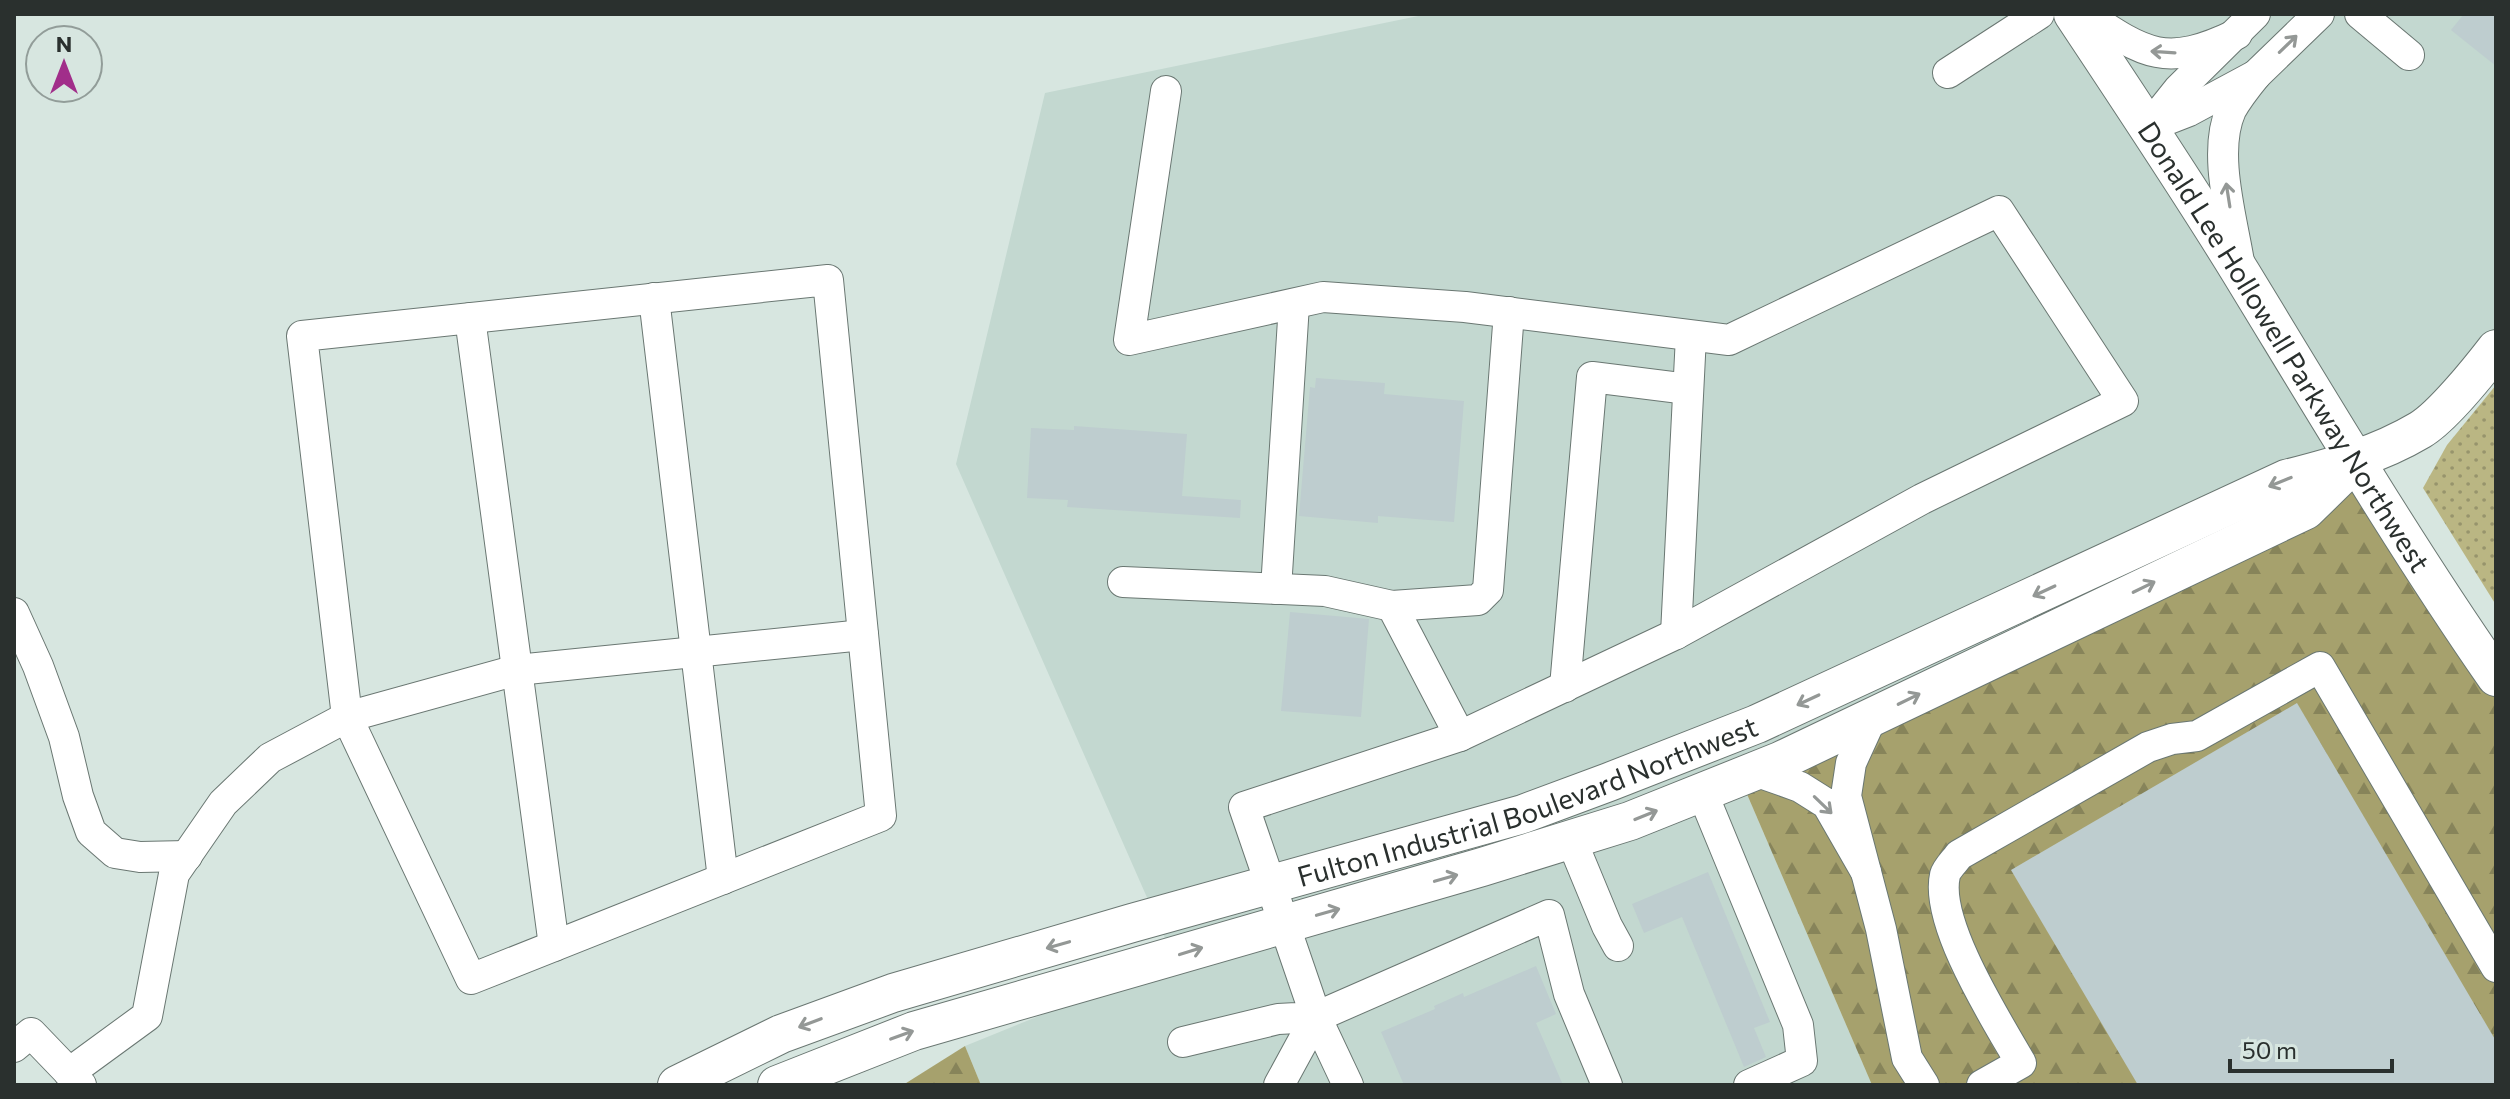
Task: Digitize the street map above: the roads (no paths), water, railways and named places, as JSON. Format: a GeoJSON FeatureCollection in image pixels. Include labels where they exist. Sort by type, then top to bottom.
{"type":"FeatureCollection","features":[{"type":"Feature","properties":{"kind":"main road","name":"Donald Lee Hollowell Parkway Northwest"},"geometry":{"type":"LineString","coordinates":[[2073,14],[2240,272],[2355,462],[2496,677]]}},
{"type":"Feature","properties":{"kind":"main road","name":"Fulton Industrial Boulevard Northwest"},"geometry":{"type":"LineString","coordinates":[[677,1085],[781,1034],[893,993],[1523,814],[1757,724],[2286,479],[2355,462],[2422,429],[2473,378],[2496,349]]}},
{"type":"Feature","properties":{"kind":"main road","name":"Fulton Industrial Boulevard Northwest"},"geometry":{"type":"LineString","coordinates":[[777,1085],[914,1031],[1630,821],[1755,771],[2306,510],[2355,462]]}},
{"type":"Feature","properties":{"kind":"street"},"geometry":{"type":"LineString","coordinates":[[1948,73],[2039,14]]}},
{"type":"Feature","properties":{"kind":"street"},"geometry":{"type":"LineString","coordinates":[[2085,14],[2132,45],[2148,51],[2190,53],[2208,48],[2246,24]]}},
{"type":"Feature","properties":{"kind":"street"},"geometry":{"type":"LineString","coordinates":[[2240,272],[2223,141],[2231,111],[2256,75],[2319,14]]}},
{"type":"Feature","properties":{"kind":"street"},"geometry":{"type":"LineString","coordinates":[[2360,14],[2409,55]]}},
{"type":"Feature","properties":{"kind":"street"},"geometry":{"type":"LineString","coordinates":[[2148,127],[2178,90],[2246,24]]}},
{"type":"Feature","properties":{"kind":"street"},"geometry":{"type":"LineString","coordinates":[[2148,127],[2189,111],[2256,75]]}},
{"type":"Feature","properties":{"kind":"street"},"geometry":{"type":"LineString","coordinates":[[1166,91],[1129,340],[1323,297],[1509,312],[1729,340],[1999,211],[2123,401],[1922,499],[1676,634],[1460,736],[1244,807],[1316,1017],[1348,1085]]}},
{"type":"Feature","properties":{"kind":"street"},"geometry":{"type":"LineString","coordinates":[[828,280],[881,816],[471,979],[347,717],[302,336],[470,318],[828,280]]}},
{"type":"Feature","properties":{"kind":"street"},"geometry":{"type":"LineString","coordinates":[[654,298],[723,879]]}},
{"type":"Feature","properties":{"kind":"street"},"geometry":{"type":"LineString","coordinates":[[1276,589],[1294,304]]}},
{"type":"Feature","properties":{"kind":"street"},"geometry":{"type":"LineString","coordinates":[[1123,582],[1325,591],[1392,606],[1478,600],[1488,590],[1509,312]]}},
{"type":"Feature","properties":{"kind":"street"},"geometry":{"type":"LineString","coordinates":[[470,318],[554,946]]}},
{"type":"Feature","properties":{"kind":"street"},"geometry":{"type":"LineString","coordinates":[[1676,634],[1691,336]]}},
{"type":"Feature","properties":{"kind":"street"},"geometry":{"type":"LineString","coordinates":[[1565,687],[1592,377],[1688,389]]}},
{"type":"Feature","properties":{"kind":"street"},"geometry":{"type":"LineString","coordinates":[[1392,606],[1460,736]]}},
{"type":"Feature","properties":{"kind":"street"},"geometry":{"type":"LineString","coordinates":[[14,613],[38,666],[64,737],[78,796],[91,832],[115,853],[140,857],[187,856]]}},
{"type":"Feature","properties":{"kind":"street"},"geometry":{"type":"LineString","coordinates":[[20,1032],[75,1079],[147,1016],[174,874],[223,803],[270,758],[347,717],[517,670],[863,635]]}},
{"type":"Feature","properties":{"kind":"street"},"geometry":{"type":"LineString","coordinates":[[1982,1085],[2028,1074],[1967,968],[1945,904],[1945,874],[1959,855],[2148,747],[2172,739],[2197,736],[2320,667],[2496,967]]}},
{"type":"Feature","properties":{"kind":"street"},"geometry":{"type":"LineString","coordinates":[[1872,717],[1851,763],[1846,796],[1881,929],[1907,1058],[1924,1085]]}},
{"type":"Feature","properties":{"kind":"street"},"geometry":{"type":"LineString","coordinates":[[1755,771],[1800,787],[1827,804],[1866,872]]}},
{"type":"Feature","properties":{"kind":"street"},"geometry":{"type":"LineString","coordinates":[[1702,792],[1798,1025],[1802,1061],[1749,1085]]}},
{"type":"Feature","properties":{"kind":"street"},"geometry":{"type":"LineString","coordinates":[[1571,839],[1618,946]]}},
{"type":"Feature","properties":{"kind":"street"},"geometry":{"type":"LineString","coordinates":[[1183,1042],[1278,1019],[1316,1017],[1549,915],[1569,994],[1607,1085]]}},
{"type":"Feature","properties":{"kind":"street"},"geometry":{"type":"LineString","coordinates":[[1279,1085],[1316,1017]]}}]}
